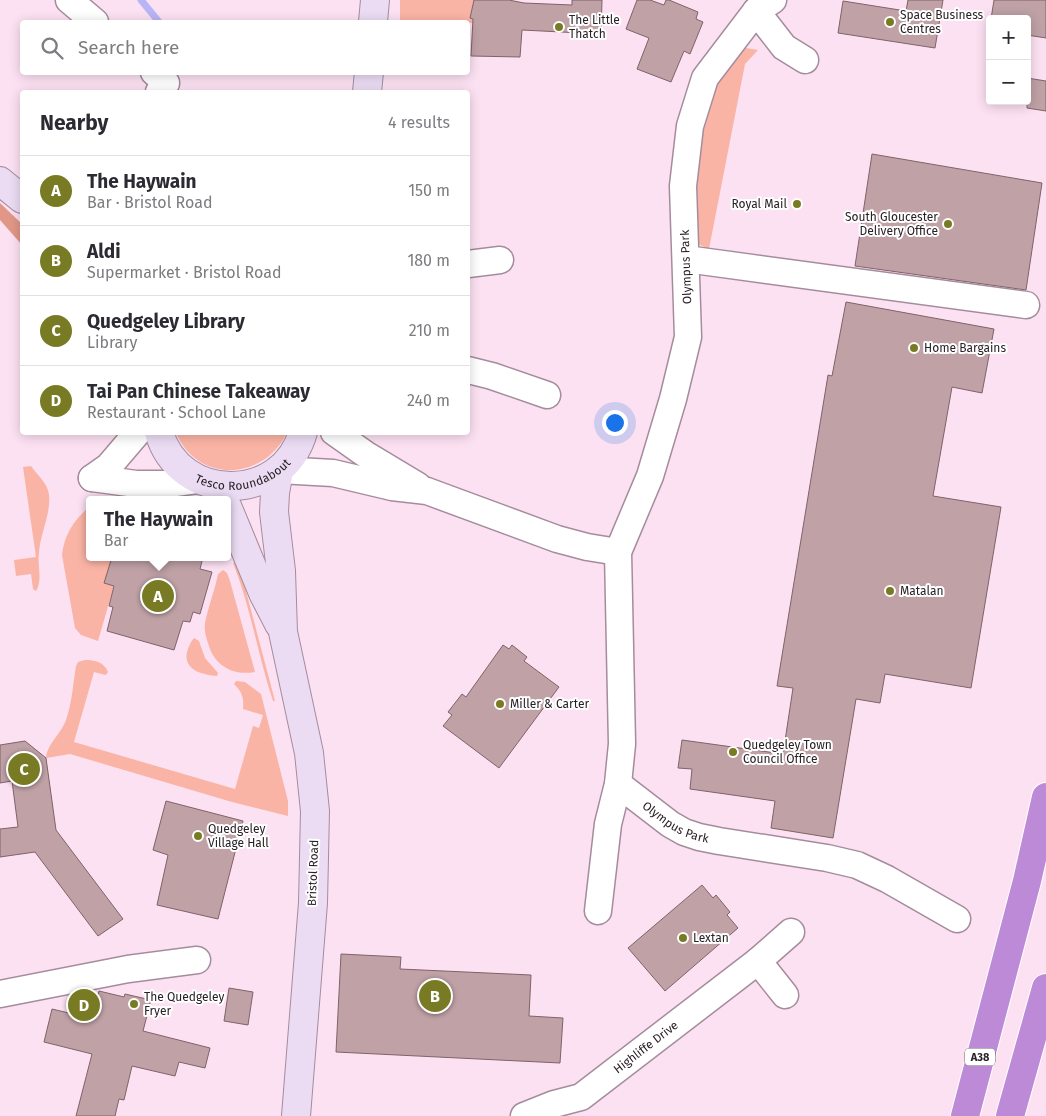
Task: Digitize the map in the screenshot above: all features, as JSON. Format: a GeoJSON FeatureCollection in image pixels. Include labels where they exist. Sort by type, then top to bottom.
{"type":"FeatureCollection","features":[{"type":"Feature","properties":{"kind":"highway","name":"A38"},"geometry":{"type":"LineString","coordinates":[[964,1116],[1026,881],[1046,797]]}},
{"type":"Feature","properties":{"kind":"highway"},"geometry":{"type":"LineString","coordinates":[[1010,1116],[1046,988]]}},
{"type":"Feature","properties":{"kind":"main road"},"geometry":{"type":"LineString","coordinates":[[373,20],[375,0]]}},
{"type":"Feature","properties":{"kind":"main road"},"geometry":{"type":"LineString","coordinates":[[367,90],[369,75]]}},
{"type":"Feature","properties":{"kind":"main road"},"geometry":{"type":"LineString","coordinates":[[0,181],[20,197]]}},
{"type":"Feature","properties":{"kind":"main road","name":"Tesco Roundabout"},"geometry":{"type":"LineString","coordinates":[[160,435],[162,443],[175,462],[216,493],[256,483],[279,470],[296,451],[302,435]]}},
{"type":"Feature","properties":{"kind":"main road","name":"Bristol Road"},"geometry":{"type":"LineString","coordinates":[[279,470],[274,512],[281,570],[283,632],[309,753],[316,811],[312,903],[296,1116]]}},
{"type":"Feature","properties":{"kind":"main road","name":"Bristol Road"},"geometry":{"type":"LineString","coordinates":[[231,525],[283,632]]}},
{"type":"Feature","properties":{"kind":"street"},"geometry":{"type":"LineString","coordinates":[[69,0],[93,20]]}},
{"type":"Feature","properties":{"kind":"street"},"geometry":{"type":"LineString","coordinates":[[765,6],[784,47],[805,60]]}},
{"type":"Feature","properties":{"kind":"street","name":"Olympus Park"},"geometry":{"type":"LineString","coordinates":[[765,6],[705,78],[690,126],[683,186],[688,337],[673,399],[650,476],[618,552],[622,744],[618,784],[670,824],[684,832],[719,841],[827,858],[857,866],[886,879],[957,918]]}},
{"type":"Feature","properties":{"kind":"street"},"geometry":{"type":"LineString","coordinates":[[157,75],[166,83],[161,90]]}},
{"type":"Feature","properties":{"kind":"street"},"geometry":{"type":"LineString","coordinates":[[686,259],[1026,305]]}},
{"type":"Feature","properties":{"kind":"street"},"geometry":{"type":"LineString","coordinates":[[470,264],[500,260]]}},
{"type":"Feature","properties":{"kind":"street"},"geometry":{"type":"LineString","coordinates":[[470,370],[547,395]]}},
{"type":"Feature","properties":{"kind":"street"},"geometry":{"type":"LineString","coordinates":[[135,435],[109,466],[92,478],[136,484],[170,484],[216,493]]}},
{"type":"Feature","properties":{"kind":"street"},"geometry":{"type":"LineString","coordinates":[[338,435],[427,492]]}},
{"type":"Feature","properties":{"kind":"street"},"geometry":{"type":"LineString","coordinates":[[279,470],[333,473],[392,487],[427,492],[557,539],[586,547],[618,552]]}},
{"type":"Feature","properties":{"kind":"street"},"geometry":{"type":"LineString","coordinates":[[598,912],[608,824],[618,784]]}},
{"type":"Feature","properties":{"kind":"street","name":"Highliffe Drive"},"geometry":{"type":"LineString","coordinates":[[524,1116],[554,1104],[580,1097],[758,961],[791,932]]}},
{"type":"Feature","properties":{"kind":"street"},"geometry":{"type":"LineString","coordinates":[[0,994],[140,957],[197,960]]}},
{"type":"Feature","properties":{"kind":"street"},"geometry":{"type":"LineString","coordinates":[[758,961],[785,995]]}},
{"type":"Feature","properties":{"kind":"shaded area"},"geometry":{"type":"Polygon","coordinates":[[[400,0],[474,0],[470,17],[473,19],[473,23],[470,23],[470,20],[400,20],[400,0]]]}},
{"type":"Feature","properties":{"kind":"shaded area"},"geometry":{"type":"Polygon","coordinates":[[[746,48],[758,50],[745,64],[709,249],[696,243],[688,218],[703,103],[738,50],[746,48]]]}},
{"type":"Feature","properties":{"kind":"shaded area"},"geometry":{"type":"Polygon","coordinates":[[[0,203],[20,222],[20,243],[0,220],[0,203]]]}},
{"type":"Feature","properties":{"kind":"shaded area"},"geometry":{"type":"Polygon","coordinates":[[[177,435],[286,435],[276,449],[263,460],[247,468],[231,470],[214,468],[199,461],[186,450],[177,435]]]}},
{"type":"Feature","properties":{"kind":"shaded area"},"geometry":{"type":"Polygon","coordinates":[[[31,466],[44,483],[49,495],[40,546],[39,582],[36,591],[33,589],[31,574],[16,576],[14,560],[36,557],[23,467],[31,466]]]}},
{"type":"Feature","properties":{"kind":"shaded area"},"geometry":{"type":"Polygon","coordinates":[[[86,510],[86,561],[111,561],[104,583],[114,586],[98,641],[81,635],[75,628],[62,555],[65,541],[79,517],[86,510]]]}},
{"type":"Feature","properties":{"kind":"shaded area"},"geometry":{"type":"Polygon","coordinates":[[[238,561],[275,701],[273,701],[245,597],[233,563],[238,561]]]}},
{"type":"Feature","properties":{"kind":"shaded area"},"geometry":{"type":"Polygon","coordinates":[[[223,570],[227,573],[230,581],[255,672],[239,672],[226,668],[215,658],[207,641],[205,633],[206,617],[218,574],[223,570]]]}},
{"type":"Feature","properties":{"kind":"shaded area"},"geometry":{"type":"Polygon","coordinates":[[[194,638],[199,641],[205,658],[218,673],[217,676],[200,673],[188,663],[187,652],[194,638]]]}},
{"type":"Feature","properties":{"kind":"shaded area"},"geometry":{"type":"Polygon","coordinates":[[[85,660],[99,662],[108,672],[106,675],[94,672],[74,742],[235,789],[253,726],[259,728],[263,715],[243,709],[242,695],[234,684],[236,681],[245,682],[261,694],[288,801],[288,816],[232,802],[70,754],[46,758],[49,748],[61,730],[68,714],[76,666],[78,662],[85,660]]]}},
{"type":"Feature","properties":{"kind":"building","name":"The Little Thatch"},"geometry":{"type":"Polygon","coordinates":[[[474,0],[509,0],[524,3],[572,5],[572,0],[602,0],[601,34],[522,30],[520,57],[471,56],[473,19],[470,18],[474,0]]]}},
{"type":"Feature","properties":{"kind":"building"},"geometry":{"type":"Polygon","coordinates":[[[637,0],[650,0],[664,5],[666,0],[669,0],[698,12],[696,19],[703,22],[690,54],[684,51],[671,82],[637,69],[649,38],[626,29],[637,0]]]}},
{"type":"Feature","properties":{"kind":"building","name":"Space Business Centres"},"geometry":{"type":"Polygon","coordinates":[[[908,0],[943,0],[935,48],[838,33],[843,1],[906,11],[908,0]]]}},
{"type":"Feature","properties":{"kind":"building","name":"Space Business Centres"},"geometry":{"type":"Polygon","coordinates":[[[994,0],[1046,0],[1046,38],[1031,36],[1031,15],[992,15],[994,0]]]}},
{"type":"Feature","properties":{"kind":"building"},"geometry":{"type":"Polygon","coordinates":[[[1031,79],[1046,81],[1046,111],[1027,108],[1027,105],[1031,105],[1031,79]]]}},
{"type":"Feature","properties":{"kind":"building","name":"South Gloucester Delivery Office"},"geometry":{"type":"Polygon","coordinates":[[[872,154],[1042,183],[1026,290],[855,266],[872,154]]]}},
{"type":"Feature","properties":{"kind":"building","name":"Matalan"},"geometry":{"type":"Polygon","coordinates":[[[846,302],[994,329],[982,393],[952,387],[933,496],[1001,507],[971,688],[885,674],[880,703],[856,699],[833,838],[771,828],[775,801],[690,789],[692,769],[678,768],[682,740],[783,754],[793,688],[777,686],[828,375],[832,376],[846,302]]]}},
{"type":"Feature","properties":{"kind":"building"},"geometry":{"type":"Polygon","coordinates":[[[111,561],[202,561],[200,569],[212,572],[200,614],[193,612],[190,622],[183,621],[174,650],[107,631],[113,607],[109,606],[114,586],[104,583],[111,561]]]}},
{"type":"Feature","properties":{"kind":"building","name":"Miller & Carter"},"geometry":{"type":"Polygon","coordinates":[[[503,645],[509,649],[512,645],[527,657],[524,661],[559,687],[499,768],[443,726],[452,715],[448,712],[462,694],[466,697],[503,645]]]}},
{"type":"Feature","properties":{"kind":"building"},"geometry":{"type":"Polygon","coordinates":[[[25,741],[46,758],[56,830],[123,919],[98,936],[35,852],[0,857],[0,829],[18,827],[12,781],[0,783],[0,745],[25,741]]]}},
{"type":"Feature","properties":{"kind":"building"},"geometry":{"type":"Polygon","coordinates":[[[166,801],[243,821],[218,919],[157,905],[168,855],[153,850],[166,801]]]}},
{"type":"Feature","properties":{"kind":"building"},"geometry":{"type":"Polygon","coordinates":[[[702,885],[713,898],[716,895],[730,912],[727,915],[738,928],[665,991],[628,948],[702,885]]]}},
{"type":"Feature","properties":{"kind":"building"},"geometry":{"type":"Polygon","coordinates":[[[341,954],[401,957],[400,969],[531,975],[529,1016],[563,1018],[560,1063],[336,1052],[341,954]]]}},
{"type":"Feature","properties":{"kind":"building"},"geometry":{"type":"Polygon","coordinates":[[[229,988],[253,992],[248,1025],[224,1021],[229,988]]]}},
{"type":"Feature","properties":{"kind":"building"},"geometry":{"type":"Polygon","coordinates":[[[99,991],[124,997],[125,994],[151,1000],[143,1031],[210,1048],[205,1068],[179,1062],[175,1076],[132,1066],[124,1100],[119,1099],[115,1116],[76,1116],[92,1054],[44,1042],[52,1009],[73,1014],[77,998],[96,1002],[99,991]]]}},
{"type":"Feature","properties":{"kind":"waterway"},"geometry":{"type":"LineString","coordinates":[[141,0],[157,20]]}},
{"type":"Feature","properties":{"kind":"place","name":"Space Business Centres"},"geometry":{"type":"Point","coordinates":[890,22]}},
{"type":"Feature","properties":{"kind":"place","name":"The Little Thatch"},"geometry":{"type":"Point","coordinates":[559,27]}},
{"type":"Feature","properties":{"kind":"place","name":"Royal Mail"},"geometry":{"type":"Point","coordinates":[797,204]}},
{"type":"Feature","properties":{"kind":"place","name":"South Gloucester Delivery Office"},"geometry":{"type":"Point","coordinates":[948,224]}},
{"type":"Feature","properties":{"kind":"place","name":"Home Bargains"},"geometry":{"type":"Point","coordinates":[914,348]}},
{"type":"Feature","properties":{"kind":"place","name":"Matalan"},"geometry":{"type":"Point","coordinates":[890,591]}},
{"type":"Feature","properties":{"kind":"place","name":"The Haywain"},"geometry":{"type":"Point","coordinates":[158,596]}},
{"type":"Feature","properties":{"kind":"place","name":"Miller & Carter"},"geometry":{"type":"Point","coordinates":[500,704]}},
{"type":"Feature","properties":{"kind":"place","name":"Quedgeley Town Council Office"},"geometry":{"type":"Point","coordinates":[733,752]}},
{"type":"Feature","properties":{"kind":"place","name":"Quedgeley Library"},"geometry":{"type":"Point","coordinates":[24,769]}},
{"type":"Feature","properties":{"kind":"place","name":"Quedgeley Village Hall"},"geometry":{"type":"Point","coordinates":[198,836]}},
{"type":"Feature","properties":{"kind":"place","name":"Lextan"},"geometry":{"type":"Point","coordinates":[683,938]}},
{"type":"Feature","properties":{"kind":"place","name":"Aldi"},"geometry":{"type":"Point","coordinates":[435,996]}},
{"type":"Feature","properties":{"kind":"place","name":"The Quedgeley Fryer"},"geometry":{"type":"Point","coordinates":[134,1004]}},
{"type":"Feature","properties":{"kind":"place","name":"Tai Pan Chinese Takeaway"},"geometry":{"type":"Point","coordinates":[84,1005]}}]}
